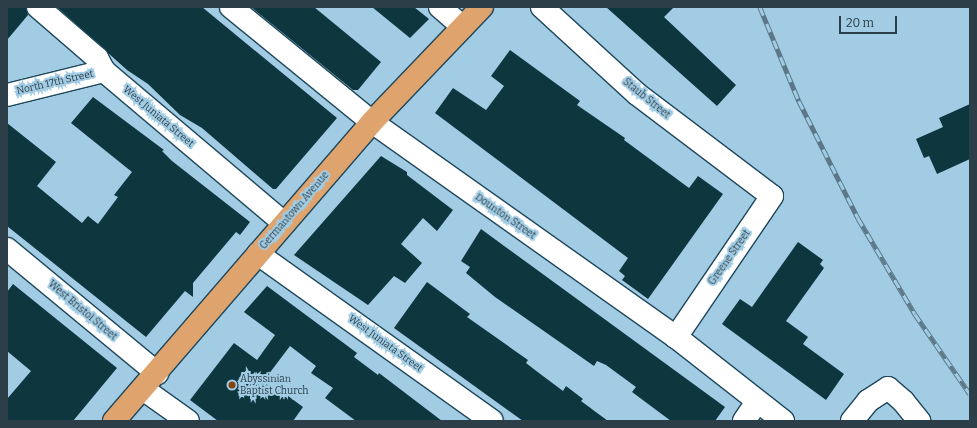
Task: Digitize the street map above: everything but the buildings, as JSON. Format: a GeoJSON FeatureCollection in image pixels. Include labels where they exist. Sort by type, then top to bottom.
{"type":"FeatureCollection","features":[{"type":"Feature","properties":{"kind":"main road","name":"Germantown Avenue"},"geometry":{"type":"LineString","coordinates":[[114,421],[372,122],[482,7]]}},
{"type":"Feature","properties":{"kind":"street","name":"West Juniata Street"},"geometry":{"type":"LineString","coordinates":[[38,7],[97,58],[104,72],[284,223]]}},
{"type":"Feature","properties":{"kind":"street","name":"Dounton Street"},"geometry":{"type":"LineString","coordinates":[[231,7],[372,122],[676,337],[783,421]]}},
{"type":"Feature","properties":{"kind":"street"},"geometry":{"type":"LineString","coordinates":[[440,7],[463,27]]}},
{"type":"Feature","properties":{"kind":"street","name":"Staub Street"},"geometry":{"type":"LineString","coordinates":[[542,7],[637,94],[756,184]]}},
{"type":"Feature","properties":{"kind":"street","name":"North 17th Street"},"geometry":{"type":"LineString","coordinates":[[7,94],[104,72]]}},
{"type":"Feature","properties":{"kind":"street","name":"Greene Street"},"geometry":{"type":"LineString","coordinates":[[676,337],[772,196],[756,184]]}},
{"type":"Feature","properties":{"kind":"street","name":"West Bristol Street"},"geometry":{"type":"LineString","coordinates":[[7,248],[150,381],[188,421]]}},
{"type":"Feature","properties":{"kind":"street","name":"West Juniata Street"},"geometry":{"type":"LineString","coordinates":[[258,254],[492,421]]}},
{"type":"Feature","properties":{"kind":"street"},"geometry":{"type":"LineString","coordinates":[[852,421],[868,401],[888,388],[903,401],[919,421]]}},
{"type":"Feature","properties":{"kind":"street"},"geometry":{"type":"LineString","coordinates":[[744,421],[757,402]]}},
{"type":"Feature","properties":{"kind":"railway"},"geometry":{"type":"LineString","coordinates":[[760,7],[799,101],[858,218],[915,314],[970,394]]}},
{"type":"Feature","properties":{"kind":"place","name":"Abyssinian Baptist Church"},"geometry":{"type":"Point","coordinates":[232,385]}}]}
